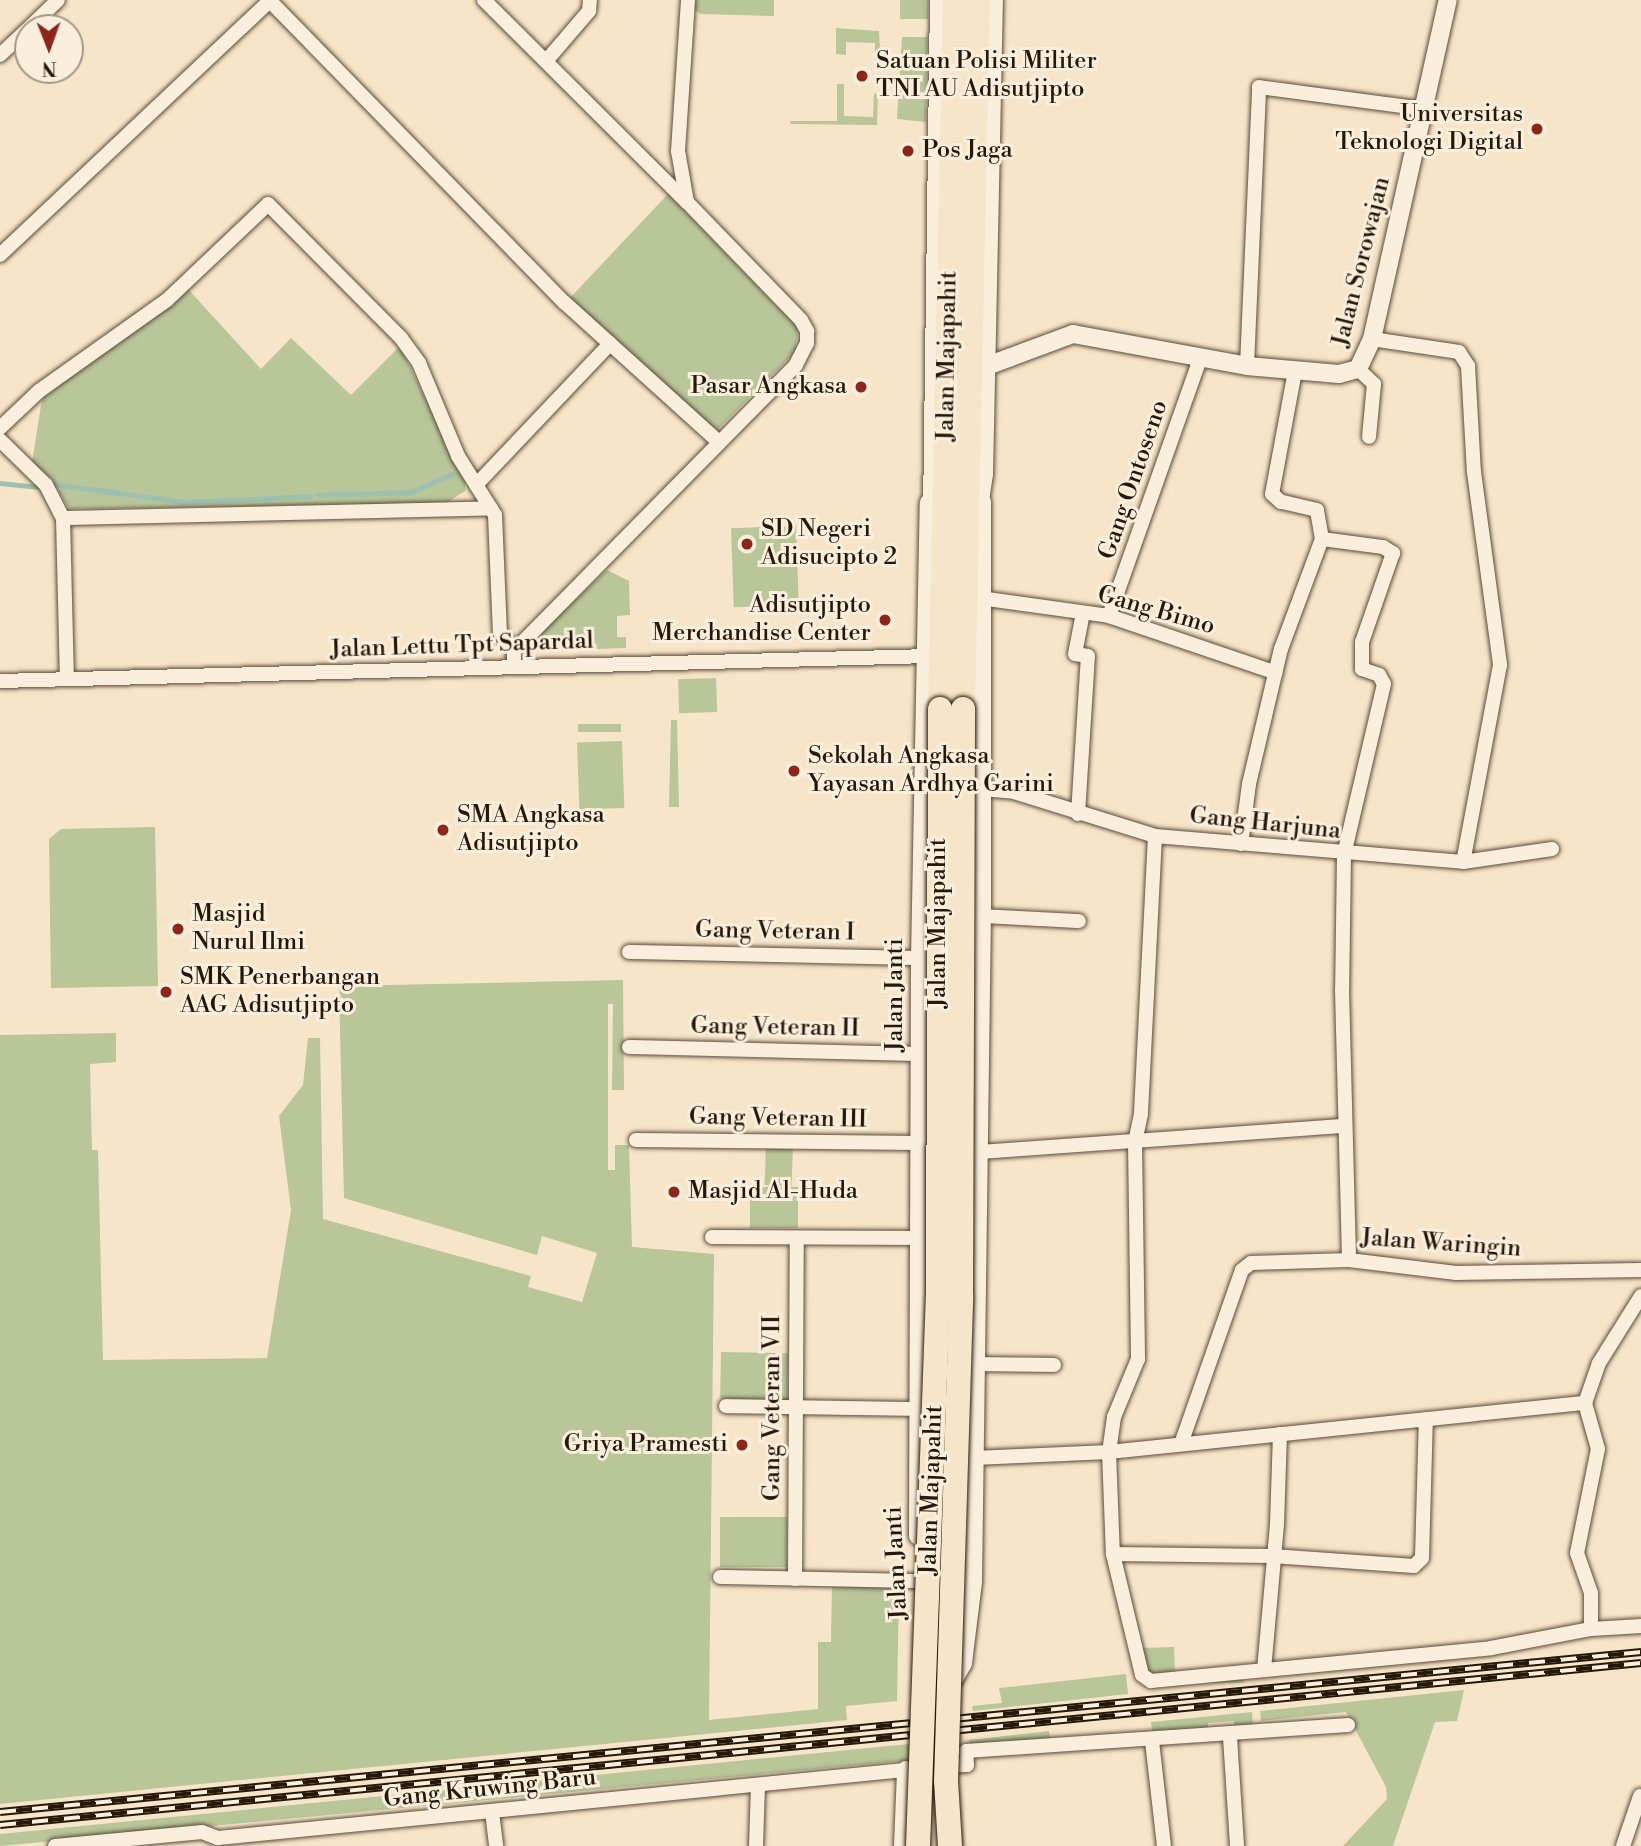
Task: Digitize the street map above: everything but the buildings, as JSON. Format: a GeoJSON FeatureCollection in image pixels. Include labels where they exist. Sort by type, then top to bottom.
{"type":"FeatureCollection","features":[{"type":"Feature","properties":{"kind":"highway","name":"Jalan Majapahit"},"geometry":{"type":"LineString","coordinates":[[955,0],[941,306],[955,559]]}},
{"type":"Feature","properties":{"kind":"highway","name":"Jalan Majapahit"},"geometry":{"type":"LineString","coordinates":[[916,1846],[938,1293],[955,559],[983,149],[978,0]]}},
{"type":"Feature","properties":{"kind":"highway","name":"Jalan Majapahit"},"geometry":{"type":"LineString","coordinates":[[938,1846],[961,1295],[952,709]]}},
{"type":"Feature","properties":{"kind":"highway","name":"Jalan Majapahit"},"geometry":{"type":"LineString","coordinates":[[940,1772],[952,1846]]}},
{"type":"Feature","properties":{"kind":"street"},"geometry":{"type":"LineString","coordinates":[[43,14],[58,0]]}},
{"type":"Feature","properties":{"kind":"street"},"geometry":{"type":"LineString","coordinates":[[0,255],[270,0],[610,344],[719,442]]}},
{"type":"Feature","properties":{"kind":"street"},"geometry":{"type":"LineString","coordinates":[[0,428],[59,375],[167,300],[268,204],[410,349],[458,456],[491,508],[497,523],[500,632],[514,659],[802,357],[807,331],[802,320],[687,202],[484,0]]}},
{"type":"Feature","properties":{"kind":"street"},"geometry":{"type":"LineString","coordinates":[[547,60],[589,11],[590,0]]}},
{"type":"Feature","properties":{"kind":"street"},"geometry":{"type":"LineString","coordinates":[[687,202],[678,150],[688,0]]}},
{"type":"Feature","properties":{"kind":"street"},"geometry":{"type":"LineString","coordinates":[[939,0],[941,306],[929,503],[955,559]]}},
{"type":"Feature","properties":{"kind":"street"},"geometry":{"type":"LineString","coordinates":[[955,559],[982,502],[987,366],[983,149],[994,0]]}},
{"type":"Feature","properties":{"kind":"street","name":"Jalan Sorowajan"},"geometry":{"type":"LineString","coordinates":[[987,366],[1073,334],[1247,366],[1339,374],[1358,369],[1372,339],[1448,0]]}},
{"type":"Feature","properties":{"kind":"street"},"geometry":{"type":"LineString","coordinates":[[0,55],[14,42]]}},
{"type":"Feature","properties":{"kind":"street"},"geometry":{"type":"LineString","coordinates":[[1247,366],[1259,87],[1424,110]]}},
{"type":"Feature","properties":{"kind":"street"},"geometry":{"type":"LineString","coordinates":[[1372,339],[1460,352],[1468,366],[1474,472],[1500,666],[1463,862]]}},
{"type":"Feature","properties":{"kind":"street"},"geometry":{"type":"LineString","coordinates":[[476,485],[610,344]]}},
{"type":"Feature","properties":{"kind":"street","name":"Gang Ontoseno"},"geometry":{"type":"LineString","coordinates":[[1109,616],[1200,359]]}},
{"type":"Feature","properties":{"kind":"street"},"geometry":{"type":"LineString","coordinates":[[1358,369],[1374,383],[1369,437]]}},
{"type":"Feature","properties":{"kind":"street"},"geometry":{"type":"LineString","coordinates":[[1241,844],[1249,784],[1276,673],[1322,539],[1317,510],[1281,502],[1272,494],[1295,371]]}},
{"type":"Feature","properties":{"kind":"street"},"geometry":{"type":"LineString","coordinates":[[0,440],[46,485],[63,518],[67,679]]}},
{"type":"Feature","properties":{"kind":"street","name":"Jalan Janti"},"geometry":{"type":"LineString","coordinates":[[929,503],[920,958],[918,1581],[932,1661],[949,1679],[963,1663],[973,1583],[982,916],[979,598],[982,502]]}},
{"type":"Feature","properties":{"kind":"street"},"geometry":{"type":"LineString","coordinates":[[63,518],[491,508]]}},
{"type":"Feature","properties":{"kind":"street"},"geometry":{"type":"LineString","coordinates":[[1322,539],[1383,547],[1393,553],[1362,642],[1363,672],[1379,675],[1384,684],[1344,855],[1345,1126],[1349,1261]]}},
{"type":"Feature","properties":{"kind":"street","name":"Gang Bimo"},"geometry":{"type":"LineString","coordinates":[[979,598],[1109,616],[1276,673]]}},
{"type":"Feature","properties":{"kind":"street"},"geometry":{"type":"LineString","coordinates":[[1078,814],[1088,656],[1075,654],[1083,613]]}},
{"type":"Feature","properties":{"kind":"street","name":"Jalan Lettu Tpt Sapardal"},"geometry":{"type":"LineString","coordinates":[[0,681],[514,659],[927,656]]}},
{"type":"Feature","properties":{"kind":"street","name":"Gang Harjuna"},"geometry":{"type":"LineString","coordinates":[[981,789],[1014,792],[1155,836],[1344,855],[1463,862],[1552,849]]}},
{"type":"Feature","properties":{"kind":"street"},"geometry":{"type":"LineString","coordinates":[[1155,836],[1141,1114],[1135,1142],[1138,1359],[1114,1417],[1109,1452],[1112,1554],[1144,1678],[1264,1670],[1491,1648],[1591,1629],[1641,1626]]}},
{"type":"Feature","properties":{"kind":"street"},"geometry":{"type":"LineString","coordinates":[[982,916],[1079,920]]}},
{"type":"Feature","properties":{"kind":"street","name":"Gang Veteran I"},"geometry":{"type":"LineString","coordinates":[[629,952],[920,958]]}},
{"type":"Feature","properties":{"kind":"street","name":"Gang Veteran II"},"geometry":{"type":"LineString","coordinates":[[629,1047],[920,1054]]}},
{"type":"Feature","properties":{"kind":"street"},"geometry":{"type":"LineString","coordinates":[[980,1152],[1345,1126]]}},
{"type":"Feature","properties":{"kind":"street","name":"Gang Veteran III"},"geometry":{"type":"LineString","coordinates":[[636,1140],[919,1143]]}},
{"type":"Feature","properties":{"kind":"street"},"geometry":{"type":"LineString","coordinates":[[712,1237],[797,1238],[918,1246],[979,1255]]}},
{"type":"Feature","properties":{"kind":"street","name":"Gang Veteran VII"},"geometry":{"type":"LineString","coordinates":[[795,1579],[797,1238]]}},
{"type":"Feature","properties":{"kind":"street","name":"Jalan Waringin"},"geometry":{"type":"LineString","coordinates":[[1181,1444],[1242,1270],[1256,1261],[1349,1261],[1456,1273],[1641,1270]]}},
{"type":"Feature","properties":{"kind":"street"},"geometry":{"type":"LineString","coordinates":[[1591,1629],[1591,1592],[1577,1553],[1598,1448],[1585,1403],[1599,1363],[1641,1296]]}},
{"type":"Feature","properties":{"kind":"street"},"geometry":{"type":"LineString","coordinates":[[976,1364],[1054,1366]]}},
{"type":"Feature","properties":{"kind":"street"},"geometry":{"type":"LineString","coordinates":[[974,1458],[1109,1452],[1585,1403]]}},
{"type":"Feature","properties":{"kind":"street"},"geometry":{"type":"LineString","coordinates":[[726,1406],[918,1409]]}},
{"type":"Feature","properties":{"kind":"street"},"geometry":{"type":"LineString","coordinates":[[1112,1554],[1272,1556],[1414,1566],[1420,1563],[1426,1419]]}},
{"type":"Feature","properties":{"kind":"street"},"geometry":{"type":"LineString","coordinates":[[1264,1670],[1280,1434]]}},
{"type":"Feature","properties":{"kind":"street"},"geometry":{"type":"LineString","coordinates":[[720,1577],[918,1581],[947,1600],[966,1592],[973,1583]]}},
{"type":"Feature","properties":{"kind":"street"},"geometry":{"type":"LineString","coordinates":[[916,1846],[940,1772],[967,1765],[967,1751],[1230,1737],[1348,1725]]}},
{"type":"Feature","properties":{"kind":"street"},"geometry":{"type":"LineString","coordinates":[[1230,1737],[1237,1846]]}},
{"type":"Feature","properties":{"kind":"street"},"geometry":{"type":"LineString","coordinates":[[1152,1741],[1164,1846]]}},
{"type":"Feature","properties":{"kind":"street"},"geometry":{"type":"LineString","coordinates":[[903,1846],[906,1770]]}},
{"type":"Feature","properties":{"kind":"street","name":"Gang Kruwing Baru"},"geometry":{"type":"LineString","coordinates":[[55,1846],[202,1832],[214,1842],[906,1770],[940,1772]]}},
{"type":"Feature","properties":{"kind":"street"},"geometry":{"type":"LineString","coordinates":[[756,1846],[758,1785]]}},
{"type":"Feature","properties":{"kind":"street"},"geometry":{"type":"LineString","coordinates":[[1623,1846],[1640,1796]]}},
{"type":"Feature","properties":{"kind":"street"},"geometry":{"type":"LineString","coordinates":[[492,1812],[496,1846]]}},
{"type":"Feature","properties":{"kind":"green space"},"geometry":{"type":"Polygon","coordinates":[[[693,0],[774,0],[774,16],[701,14],[694,10],[693,0]]]}},
{"type":"Feature","properties":{"kind":"green space"},"geometry":{"type":"Polygon","coordinates":[[[900,0],[928,0],[928,19],[900,19],[900,0]]]}},
{"type":"Feature","properties":{"kind":"green space"},"geometry":{"type":"Polygon","coordinates":[[[836,28],[879,31],[881,69],[875,69],[875,43],[846,42],[846,55],[836,54],[836,28]]]}},
{"type":"Feature","properties":{"kind":"green space"},"geometry":{"type":"Polygon","coordinates":[[[902,37],[927,37],[926,122],[897,119],[902,37]]]}},
{"type":"Feature","properties":{"kind":"green space"},"geometry":{"type":"Polygon","coordinates":[[[837,84],[844,84],[844,116],[873,117],[874,93],[878,94],[877,125],[791,124],[790,121],[837,121],[837,84]]]}},
{"type":"Feature","properties":{"kind":"green space"},"geometry":{"type":"Polygon","coordinates":[[[668,194],[798,328],[795,352],[718,429],[709,426],[570,298],[668,194]]]}},
{"type":"Feature","properties":{"kind":"green space"},"geometry":{"type":"Polygon","coordinates":[[[187,288],[261,369],[291,338],[351,395],[400,346],[465,482],[465,491],[446,503],[69,509],[52,479],[32,463],[42,399],[187,288]]]}},
{"type":"Feature","properties":{"kind":"green space"},"geometry":{"type":"Polygon","coordinates":[[[796,526],[799,605],[734,607],[731,528],[796,526]]]}},
{"type":"Feature","properties":{"kind":"green space"},"geometry":{"type":"Polygon","coordinates":[[[607,570],[629,581],[630,615],[617,616],[617,637],[626,637],[626,648],[536,651],[536,637],[607,570]]]}},
{"type":"Feature","properties":{"kind":"green space"},"geometry":{"type":"Polygon","coordinates":[[[716,678],[717,712],[679,713],[678,679],[716,678]]]}},
{"type":"Feature","properties":{"kind":"green space"},"geometry":{"type":"Polygon","coordinates":[[[671,720],[677,720],[679,807],[669,807],[671,720]]]}},
{"type":"Feature","properties":{"kind":"green space"},"geometry":{"type":"Polygon","coordinates":[[[578,724],[621,724],[621,732],[578,732],[578,724]]]}},
{"type":"Feature","properties":{"kind":"green space"},"geometry":{"type":"Polygon","coordinates":[[[622,741],[624,808],[579,810],[577,743],[622,741]]]}},
{"type":"Feature","properties":{"kind":"green space"},"geometry":{"type":"Polygon","coordinates":[[[155,827],[158,986],[51,988],[49,839],[61,829],[155,827]]]}},
{"type":"Feature","properties":{"kind":"green space"},"geometry":{"type":"Polygon","coordinates":[[[623,980],[624,1090],[612,1090],[613,1004],[608,1004],[608,1170],[615,1170],[615,1145],[629,1145],[632,1247],[714,1254],[709,1720],[818,1709],[818,1642],[831,1642],[832,1585],[899,1586],[897,1701],[846,1706],[847,1720],[0,1804],[0,1035],[116,1033],[116,1062],[90,1064],[92,1150],[98,1150],[103,1360],[267,1358],[291,1210],[279,1116],[303,1085],[308,1038],[320,1038],[323,1219],[531,1276],[528,1287],[582,1302],[597,1253],[542,1236],[537,1255],[344,1198],[339,986],[623,980]]]}},
{"type":"Feature","properties":{"kind":"green space"},"geometry":{"type":"Polygon","coordinates":[[[766,1144],[793,1145],[792,1186],[765,1185],[766,1144]]]}},
{"type":"Feature","properties":{"kind":"green space"},"geometry":{"type":"Polygon","coordinates":[[[750,1187],[798,1187],[798,1228],[750,1228],[750,1187]]]}},
{"type":"Feature","properties":{"kind":"green space"},"geometry":{"type":"Polygon","coordinates":[[[721,1352],[788,1353],[787,1400],[720,1399],[721,1352]]]}},
{"type":"Feature","properties":{"kind":"green space"},"geometry":{"type":"Polygon","coordinates":[[[720,1517],[787,1517],[787,1567],[720,1567],[720,1517]]]}},
{"type":"Feature","properties":{"kind":"green space"},"geometry":{"type":"Polygon","coordinates":[[[1174,1647],[1175,1672],[1147,1675],[1140,1648],[1174,1647]]]}},
{"type":"Feature","properties":{"kind":"green space"},"geometry":{"type":"Polygon","coordinates":[[[1126,1674],[1128,1694],[973,1711],[972,1706],[1002,1703],[999,1688],[1126,1674]]]}},
{"type":"Feature","properties":{"kind":"green space"},"geometry":{"type":"Polygon","coordinates":[[[1143,1676],[1244,1676],[1244,1683],[1143,1683],[1143,1676]]]}},
{"type":"Feature","properties":{"kind":"green space"},"geometry":{"type":"Polygon","coordinates":[[[1464,1690],[1457,1721],[1435,1722],[1393,1846],[1343,1846],[1387,1799],[1386,1787],[1346,1712],[1261,1721],[1260,1711],[1464,1690]]]}},
{"type":"Feature","properties":{"kind":"green space"},"geometry":{"type":"Polygon","coordinates":[[[1252,1712],[1253,1728],[1235,1730],[1234,1721],[1208,1723],[1208,1733],[1153,1737],[1151,1722],[1252,1712]]]}},
{"type":"Feature","properties":{"kind":"green space"},"geometry":{"type":"Polygon","coordinates":[[[1049,1731],[1051,1744],[970,1749],[969,1740],[1049,1731]]]}},
{"type":"Feature","properties":{"kind":"green space"},"geometry":{"type":"Polygon","coordinates":[[[909,1744],[911,1760],[0,1846],[0,1834],[909,1744]]]}},
{"type":"Feature","properties":{"kind":"waterway"},"geometry":{"type":"LineString","coordinates":[[318,495],[411,492],[452,474]]}},
{"type":"Feature","properties":{"kind":"waterway"},"geometry":{"type":"LineString","coordinates":[[0,483],[37,487]]}},
{"type":"Feature","properties":{"kind":"waterway"},"geometry":{"type":"LineString","coordinates":[[53,484],[185,502],[310,496]]}},
{"type":"Feature","properties":{"kind":"railway"},"geometry":{"type":"LineString","coordinates":[[0,1812],[1641,1652]]}},
{"type":"Feature","properties":{"kind":"railway"},"geometry":{"type":"LineString","coordinates":[[0,1825],[1641,1663]]}},
{"type":"Feature","properties":{"kind":"place","name":"Satuan Polisi Militer TNI AU Adisutjipto"},"geometry":{"type":"Point","coordinates":[862,76]}},
{"type":"Feature","properties":{"kind":"place","name":"Universitas Teknologi Digital"},"geometry":{"type":"Point","coordinates":[1537,129]}},
{"type":"Feature","properties":{"kind":"place","name":"Pos Jaga"},"geometry":{"type":"Point","coordinates":[908,151]}},
{"type":"Feature","properties":{"kind":"place","name":"Pasar Angkasa"},"geometry":{"type":"Point","coordinates":[861,387]}},
{"type":"Feature","properties":{"kind":"place","name":"SD Negeri Adisucipto 2"},"geometry":{"type":"Point","coordinates":[747,544]}},
{"type":"Feature","properties":{"kind":"place","name":"Adisutjipto Merchandise Center"},"geometry":{"type":"Point","coordinates":[885,620]}},
{"type":"Feature","properties":{"kind":"place","name":"Sekolah Angkasa Yayasan Ardhya Garini"},"geometry":{"type":"Point","coordinates":[794,771]}},
{"type":"Feature","properties":{"kind":"place","name":"SMA Angkasa Adisutjipto"},"geometry":{"type":"Point","coordinates":[443,830]}},
{"type":"Feature","properties":{"kind":"place","name":"Masjid Nurul Ilmi"},"geometry":{"type":"Point","coordinates":[178,929]}},
{"type":"Feature","properties":{"kind":"place","name":"SMK Penerbangan AAG Adisutjipto"},"geometry":{"type":"Point","coordinates":[166,992]}},
{"type":"Feature","properties":{"kind":"place","name":"Masjid Al-Huda"},"geometry":{"type":"Point","coordinates":[674,1192]}},
{"type":"Feature","properties":{"kind":"place","name":"Griya Pramesti"},"geometry":{"type":"Point","coordinates":[742,1445]}}]}
